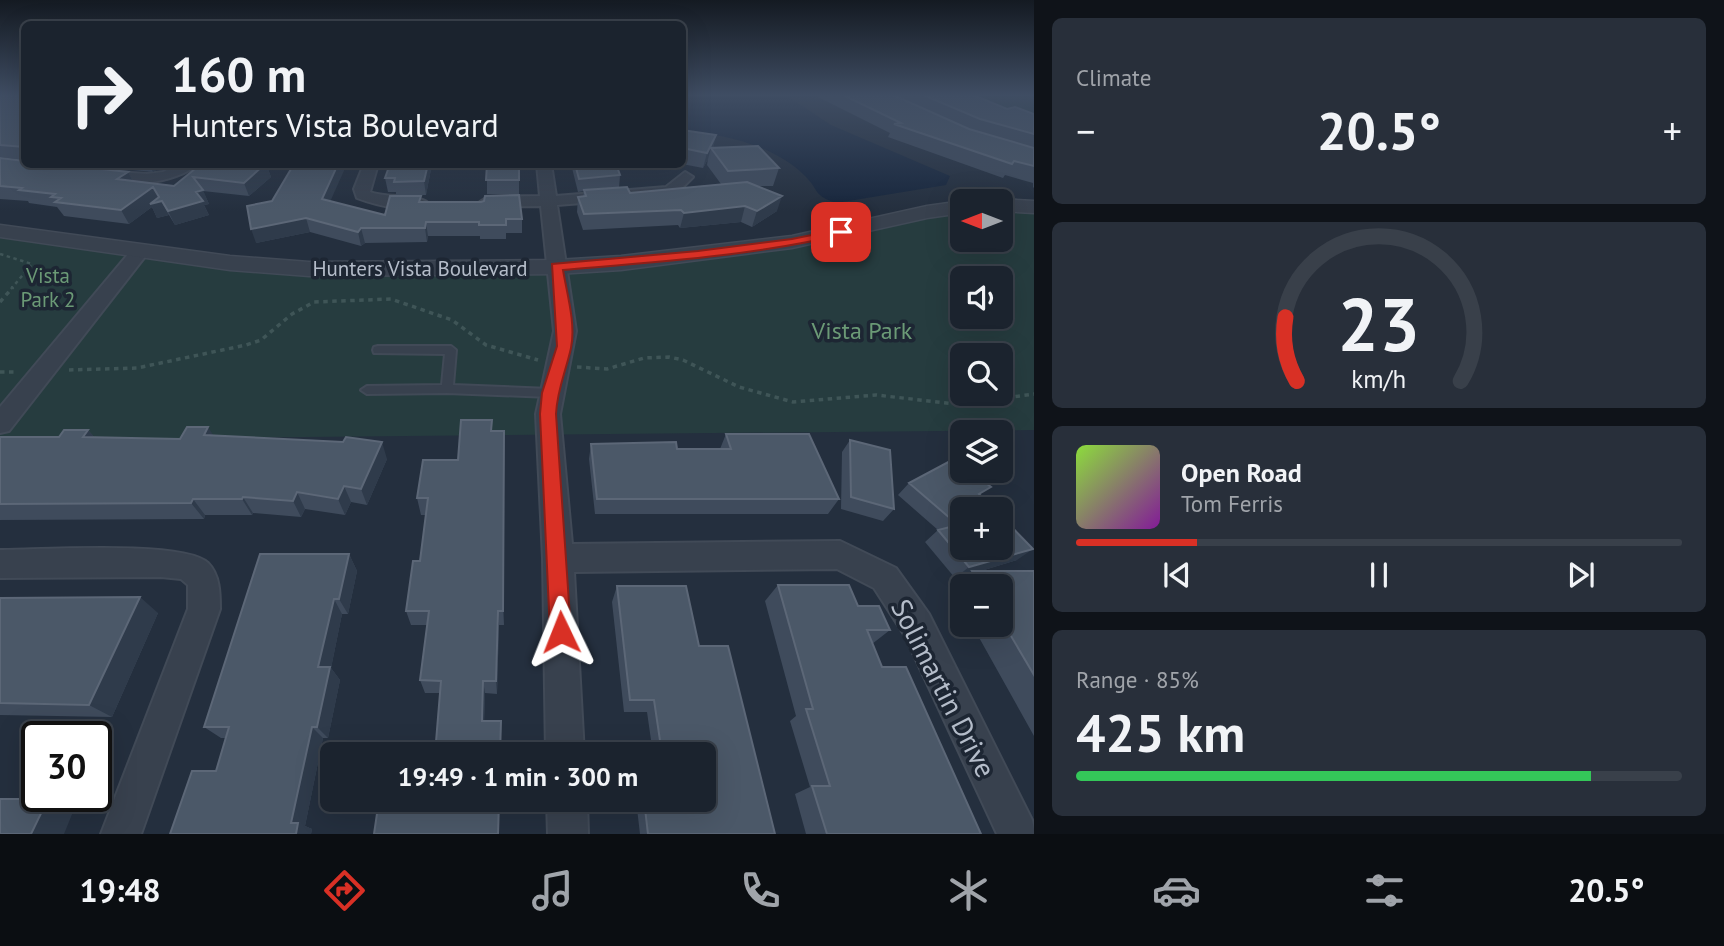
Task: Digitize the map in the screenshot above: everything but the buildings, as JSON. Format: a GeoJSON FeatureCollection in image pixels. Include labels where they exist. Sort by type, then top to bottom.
{"type":"FeatureCollection","features":[{"type":"Feature","properties":{"kind":"street"},"geometry":{"type":"LineString","coordinates":[[88,174],[155,180],[175,174],[184,168]]}},
{"type":"Feature","properties":{"kind":"street"},"geometry":{"type":"LineString","coordinates":[[370,168],[362,189],[363,195],[371,200],[435,202]]}},
{"type":"Feature","properties":{"kind":"street"},"geometry":{"type":"LineString","coordinates":[[545,168],[565,331],[550,393],[548,414],[558,558],[565,742]]}},
{"type":"Feature","properties":{"kind":"street"},"geometry":{"type":"LineString","coordinates":[[476,202],[549,201],[670,191],[685,177]]}},
{"type":"Feature","properties":{"kind":"street"},"geometry":{"type":"LineString","coordinates":[[1013,206],[1034,207]]}},
{"type":"Feature","properties":{"kind":"street","name":"Hunters Vista Boulevard"},"geometry":{"type":"LineString","coordinates":[[0,231],[230,263],[309,269],[556,267],[621,263],[792,242],[950,208]]}},
{"type":"Feature","properties":{"kind":"street"},"geometry":{"type":"LineString","coordinates":[[0,424],[141,250]]}},
{"type":"Feature","properties":{"kind":"street","name":"Solimartin Drive"},"geometry":{"type":"LineString","coordinates":[[558,558],[840,555],[885,578],[918,625],[1018,834]]}},
{"type":"Feature","properties":{"kind":"street"},"geometry":{"type":"LineString","coordinates":[[0,564],[185,564],[199,574],[205,591],[204,609],[121,834]]}},
{"type":"Feature","properties":{"kind":"street"},"geometry":{"type":"LineString","coordinates":[[567,812],[568,834]]}},
{"type":"Feature","properties":{"kind":"lane"},"geometry":{"type":"LineString","coordinates":[[378,351],[451,351],[447,389]]}},
{"type":"Feature","properties":{"kind":"lane"},"geometry":{"type":"LineString","coordinates":[[367,390],[447,389],[550,393]]}},
{"type":"Feature","properties":{"kind":"path"},"geometry":{"type":"LineString","coordinates":[[0,254],[32,264],[0,302]]}},
{"type":"Feature","properties":{"kind":"path"},"geometry":{"type":"LineString","coordinates":[[0,372],[137,368],[261,340],[292,314],[314,302],[370,298],[412,303],[452,320],[486,345],[516,356],[607,369],[644,358],[669,356],[739,387],[793,402],[876,395],[956,404],[1034,394]]}},
{"type":"Feature","properties":{"kind":"green space","name":"Vista Park"},"geometry":{"type":"Polygon","coordinates":[[[1013,206],[1034,207],[1034,430],[1013,430],[1013,420],[950,420],[950,431],[0,440],[0,231],[141,250],[400,270],[698,255],[950,209],[950,252],[1013,252],[1013,206]]]}},
{"type":"Feature","properties":{"kind":"water"},"geometry":{"type":"Polygon","coordinates":[[[698,133],[849,133],[950,176],[946,185],[836,203],[820,195],[809,180],[778,156],[731,138],[698,133]]]}},
{"type":"Feature","properties":{"kind":"route"},"geometry":{"type":"LineString","coordinates":[[561,632],[548,414],[550,393],[564,346],[565,331],[556,267],[698,254],[792,242],[841,232]]}},
{"type":"Feature","properties":{"kind":"park label","name":"Vista Park 2"},"geometry":{"type":"Point","coordinates":[48,287]}}]}
